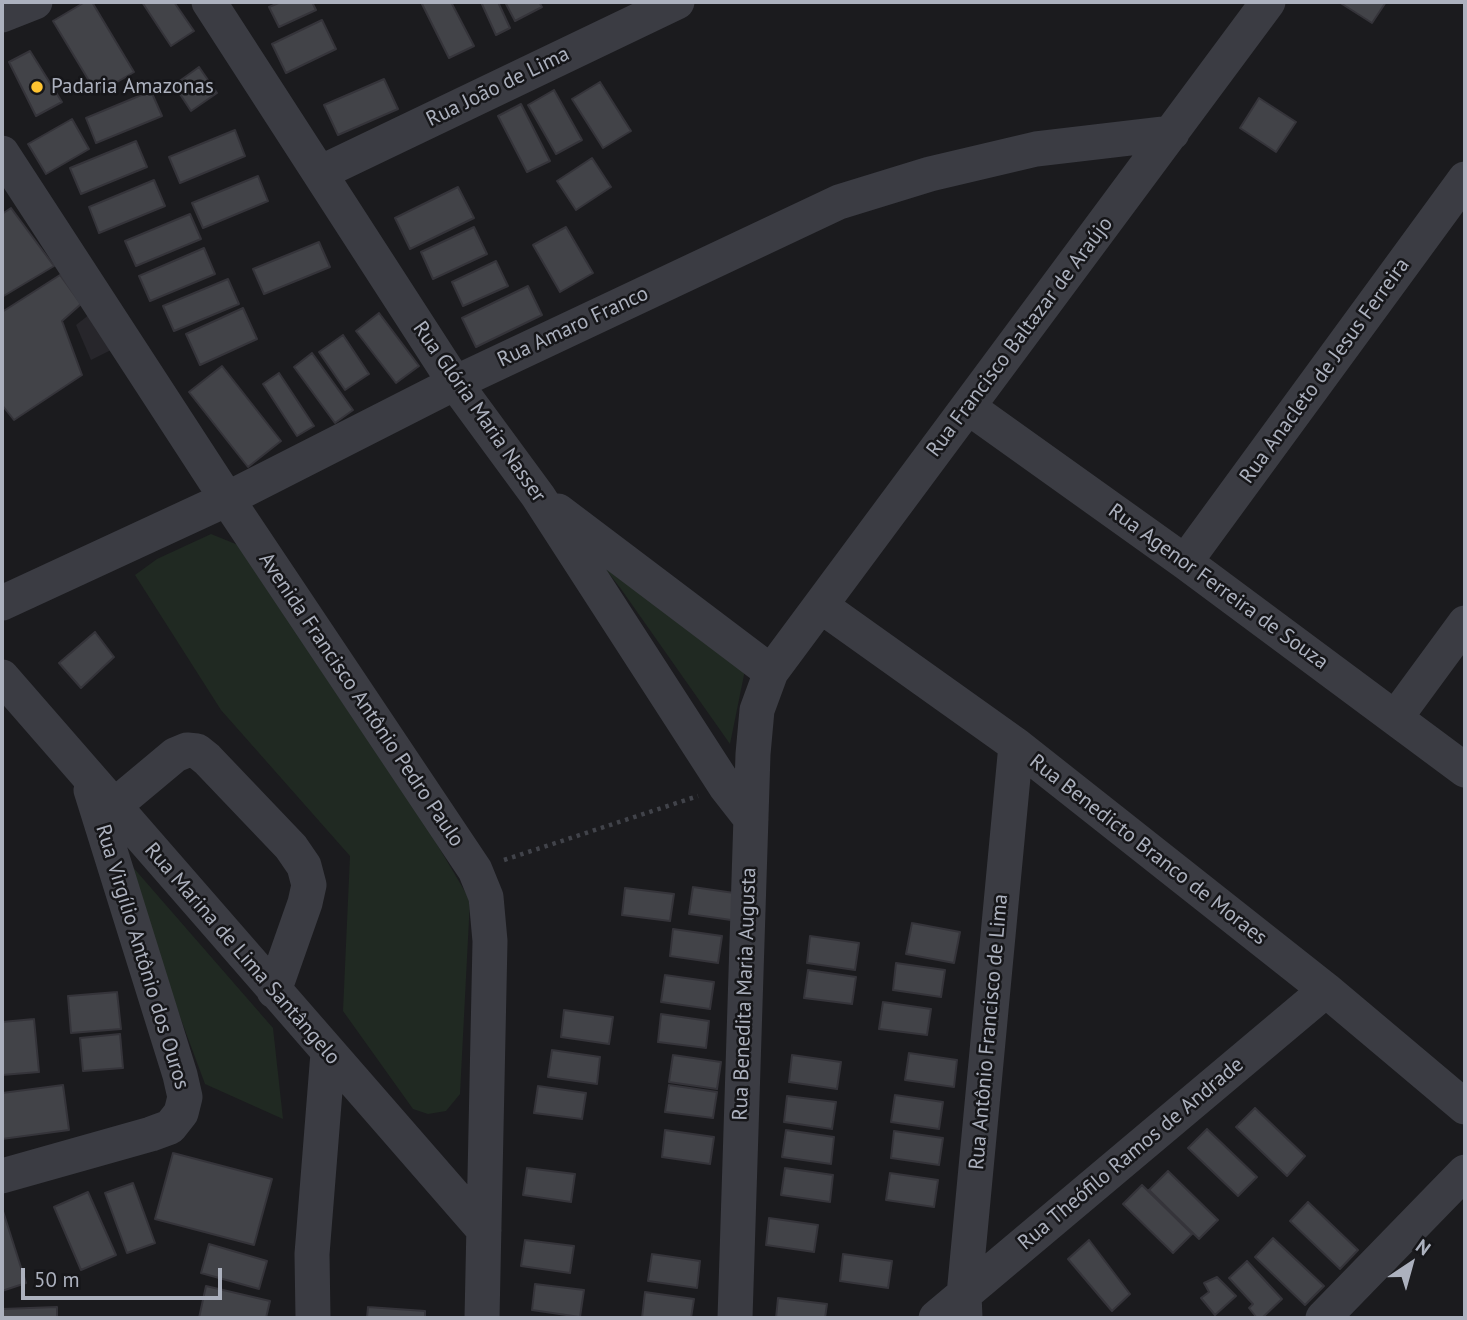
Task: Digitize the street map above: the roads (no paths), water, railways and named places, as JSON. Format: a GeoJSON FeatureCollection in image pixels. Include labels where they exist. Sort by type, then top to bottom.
{"type":"FeatureCollection","features":[{"type":"Feature","properties":{"kind":"street"},"geometry":{"type":"LineString","coordinates":[[2,15],[35,2]]}},
{"type":"Feature","properties":{"kind":"street","name":"Rua Glória Maria Nasser"},"geometry":{"type":"LineString","coordinates":[[209,2],[455,383],[538,496],[726,787],[751,819]]}},
{"type":"Feature","properties":{"kind":"street","name":"Rua João de Lima"},"geometry":{"type":"LineString","coordinates":[[320,173],[677,2]]}},
{"type":"Feature","properties":{"kind":"street","name":"Rua Francisco Baltazar de Araújo"},"geometry":{"type":"LineString","coordinates":[[771,672],[1268,2]]}},
{"type":"Feature","properties":{"kind":"street","name":"Rua Amaro Franco"},"geometry":{"type":"LineString","coordinates":[[2,603],[227,499],[455,383],[839,202],[930,174],[1036,149],[1171,133]]}},
{"type":"Feature","properties":{"kind":"street","name":"Avenida Francisco Antônio Pedro Paulo"},"geometry":{"type":"LineString","coordinates":[[2,153],[227,499],[475,870],[486,897],[489,929],[482,1318]]}},
{"type":"Feature","properties":{"kind":"street","name":"Rua Anacleto de Jesus Ferreira"},"geometry":{"type":"LineString","coordinates":[[1185,562],[1465,179]]}},
{"type":"Feature","properties":{"kind":"street","name":"Rua Agenor Ferreira de Souza"},"geometry":{"type":"LineString","coordinates":[[968,407],[1185,562],[1465,770]]}},
{"type":"Feature","properties":{"kind":"street"},"geometry":{"type":"LineString","coordinates":[[538,496],[771,672]]}},
{"type":"Feature","properties":{"kind":"street","name":"Rua Benedicto Branco de Moraes"},"geometry":{"type":"LineString","coordinates":[[821,606],[1016,745],[1326,990],[1465,1107]]}},
{"type":"Feature","properties":{"kind":"street"},"geometry":{"type":"LineString","coordinates":[[1396,718],[1465,623]]}},
{"type":"Feature","properties":{"kind":"street","name":"Rua Benedita Maria Augusta"},"geometry":{"type":"LineString","coordinates":[[735,1318],[757,710],[771,672]]}},
{"type":"Feature","properties":{"kind":"street","name":"Rua Marina de Lima Santângelo"},"geometry":{"type":"LineString","coordinates":[[2,677],[484,1230]]}},
{"type":"Feature","properties":{"kind":"street","name":"Rua Antônio Francisco de Lima"},"geometry":{"type":"LineString","coordinates":[[965,1307],[1016,745]]}},
{"type":"Feature","properties":{"kind":"street"},"geometry":{"type":"LineString","coordinates":[[114,806],[175,755],[187,750],[197,751],[290,847],[304,866],[309,885],[305,904],[274,991]]}},
{"type":"Feature","properties":{"kind":"street","name":"Rua Virgílio Antônio dos Ouros"},"geometry":{"type":"LineString","coordinates":[[2,1176],[170,1127],[181,1113],[185,1097],[87,776]]}},
{"type":"Feature","properties":{"kind":"street","name":"Rua Theófilo Ramos de Andrade"},"geometry":{"type":"LineString","coordinates":[[936,1318],[965,1307],[1326,990]]}},
{"type":"Feature","properties":{"kind":"street"},"geometry":{"type":"LineString","coordinates":[[313,1318],[313,1240],[328,1052]]}},
{"type":"Feature","properties":{"kind":"street"},"geometry":{"type":"LineString","coordinates":[[1323,1318],[1465,1172]]}},
{"type":"Feature","properties":{"kind":"place","name":"Padaria Amazonas"},"geometry":{"type":"Point","coordinates":[37,87]}}]}
